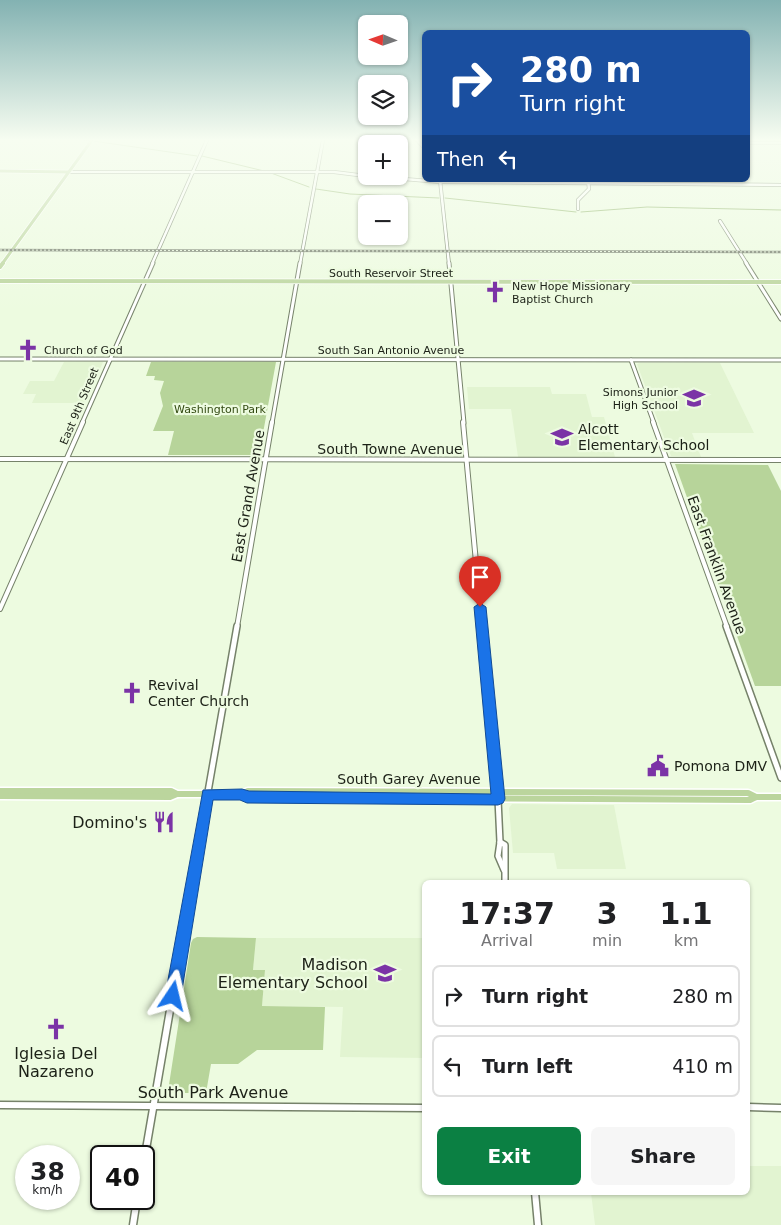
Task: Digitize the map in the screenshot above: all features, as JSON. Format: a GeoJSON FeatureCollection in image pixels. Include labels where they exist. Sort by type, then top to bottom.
{"type":"FeatureCollection","features":[{"type":"Feature","properties":{"kind":"main road"},"geometry":{"type":"LineString","coordinates":[[0,267],[50,197]]}},
{"type":"Feature","properties":{"kind":"main road","name":"South Reservoir Street"},"geometry":{"type":"LineString","coordinates":[[0,282],[781,282]]}},
{"type":"Feature","properties":{"kind":"main road","name":"South Garey Avenue"},"geometry":{"type":"LineString","coordinates":[[0,791],[171,791],[177,794]]}},
{"type":"Feature","properties":{"kind":"main road","name":"South Garey Avenue"},"geometry":{"type":"LineString","coordinates":[[0,796],[170,797],[177,794],[242,794],[248,791],[452,791],[498,796]]}},
{"type":"Feature","properties":{"kind":"main road"},"geometry":{"type":"LineString","coordinates":[[437,798],[439,795],[449,794],[452,791]]}},
{"type":"Feature","properties":{"kind":"main road","name":"South Garey Avenue"},"geometry":{"type":"LineString","coordinates":[[242,794],[247,797],[437,798],[498,796],[750,800],[756,797],[781,797]]}},
{"type":"Feature","properties":{"kind":"street","name":"East 9th Street"},"geometry":{"type":"LineString","coordinates":[[0,609],[181,197]]}},
{"type":"Feature","properties":{"kind":"street","name":"East Grand Avenue"},"geometry":{"type":"LineString","coordinates":[[147,1145],[312,197]]}},
{"type":"Feature","properties":{"kind":"street"},"geometry":{"type":"LineString","coordinates":[[442,197],[498,796],[500,842],[497,847],[499,864],[504,870],[505,880]]}},
{"type":"Feature","properties":{"kind":"street"},"geometry":{"type":"LineString","coordinates":[[578,209],[576,202],[581,197]]}},
{"type":"Feature","properties":{"kind":"street"},"geometry":{"type":"LineString","coordinates":[[720,221],[781,319]]}},
{"type":"Feature","properties":{"kind":"street","name":"South San Antonio Avenue"},"geometry":{"type":"LineString","coordinates":[[0,359],[781,360]]}},
{"type":"Feature","properties":{"kind":"street","name":"East Franklin Avenue"},"geometry":{"type":"LineString","coordinates":[[631,360],[781,778]]}},
{"type":"Feature","properties":{"kind":"street","name":"South Towne Avenue"},"geometry":{"type":"LineString","coordinates":[[0,459],[781,460]]}},
{"type":"Feature","properties":{"kind":"street","name":"South Park Avenue"},"geometry":{"type":"LineString","coordinates":[[0,1105],[422,1108]]}},
{"type":"Feature","properties":{"kind":"street"},"geometry":{"type":"LineString","coordinates":[[750,1107],[781,1108]]}},
{"type":"Feature","properties":{"kind":"street"},"geometry":{"type":"LineString","coordinates":[[535,1195],[538,1225]]}},
{"type":"Feature","properties":{"kind":"street"},"geometry":{"type":"LineString","coordinates":[[133,1225],[135,1210]]}},
{"type":"Feature","properties":{"kind":"shaded area"},"geometry":{"type":"Polygon","coordinates":[[[64,362],[103,362],[86,401],[83,403],[32,403],[36,394],[23,394],[30,381],[54,381],[64,362]]]}},
{"type":"Feature","properties":{"kind":"shaded area","name":"Simons Junior High School"},"geometry":{"type":"Polygon","coordinates":[[[720,363],[754,433],[692,433],[701,457],[671,456],[637,364],[720,363]]]}},
{"type":"Feature","properties":{"kind":"shaded area","name":"Alcott Elementary School"},"geometry":{"type":"Polygon","coordinates":[[[467,387],[550,387],[552,394],[586,394],[592,417],[604,417],[615,457],[518,457],[511,409],[469,409],[467,387]]]}},
{"type":"Feature","properties":{"kind":"shaded area"},"geometry":{"type":"Polygon","coordinates":[[[512,804],[614,805],[626,869],[557,869],[554,853],[513,853],[509,808],[512,804]]]}},
{"type":"Feature","properties":{"kind":"shaded area","name":"Madison Elementary School"},"geometry":{"type":"Polygon","coordinates":[[[256,938],[422,938],[422,1058],[340,1057],[343,1007],[262,1006],[265,971],[253,970],[256,938]]]}},
{"type":"Feature","properties":{"kind":"shaded area"},"geometry":{"type":"Polygon","coordinates":[[[750,1166],[781,1166],[781,1225],[595,1225],[591,1195],[750,1195],[750,1166]]]}},
{"type":"Feature","properties":{"kind":"green space","name":"Washington Park"},"geometry":{"type":"Polygon","coordinates":[[[151,362],[276,362],[259,455],[168,455],[174,431],[153,431],[163,406],[160,393],[164,381],[154,380],[155,376],[146,376],[151,362]]]}},
{"type":"Feature","properties":{"kind":"green space"},"geometry":{"type":"Polygon","coordinates":[[[675,464],[768,465],[781,491],[781,686],[755,686],[675,464]]]}},
{"type":"Feature","properties":{"kind":"green space"},"geometry":{"type":"Polygon","coordinates":[[[197,937],[256,938],[253,970],[265,970],[262,1006],[325,1007],[323,1050],[257,1050],[238,1064],[211,1064],[206,1093],[170,1093],[168,1091],[191,943],[197,937]]]}},
{"type":"Feature","properties":{"kind":"waterway"},"geometry":{"type":"LineString","coordinates":[[420,197],[439,198]]}},
{"type":"Feature","properties":{"kind":"waterway"},"geometry":{"type":"LineString","coordinates":[[445,198],[576,212]]}},
{"type":"Feature","properties":{"kind":"waterway"},"geometry":{"type":"LineString","coordinates":[[581,212],[647,207],[781,210]]}},
{"type":"Feature","properties":{"kind":"railway"},"geometry":{"type":"LineString","coordinates":[[0,250],[781,252]]}},
{"type":"Feature","properties":{"kind":"place","name":"New Hope Missionary Baptist Church"},"geometry":{"type":"Point","coordinates":[495,292]}},
{"type":"Feature","properties":{"kind":"place","name":"Church of God"},"geometry":{"type":"Point","coordinates":[28,350]}},
{"type":"Feature","properties":{"kind":"place","name":"Simons Junior High School"},"geometry":{"type":"Point","coordinates":[694,398]}},
{"type":"Feature","properties":{"kind":"place","name":"Alcott Elementary School"},"geometry":{"type":"Point","coordinates":[562,437]}},
{"type":"Feature","properties":{"kind":"place","name":"Revival Center Church"},"geometry":{"type":"Point","coordinates":[132,693]}},
{"type":"Feature","properties":{"kind":"place","name":"Pomona DMV"},"geometry":{"type":"Point","coordinates":[658,766]}},
{"type":"Feature","properties":{"kind":"place","name":"Domino's"},"geometry":{"type":"Point","coordinates":[164,822]}},
{"type":"Feature","properties":{"kind":"place","name":"Madison Elementary School"},"geometry":{"type":"Point","coordinates":[385,973]}},
{"type":"Feature","properties":{"kind":"place","name":"Iglesia Del Nazareno"},"geometry":{"type":"Point","coordinates":[56,1029]}},
{"type":"Feature","properties":{"kind":"route"},"geometry":{"type":"LineString","coordinates":[[173,996],[208,794],[242,794],[247,797],[498,799],[480,607]]}}]}
